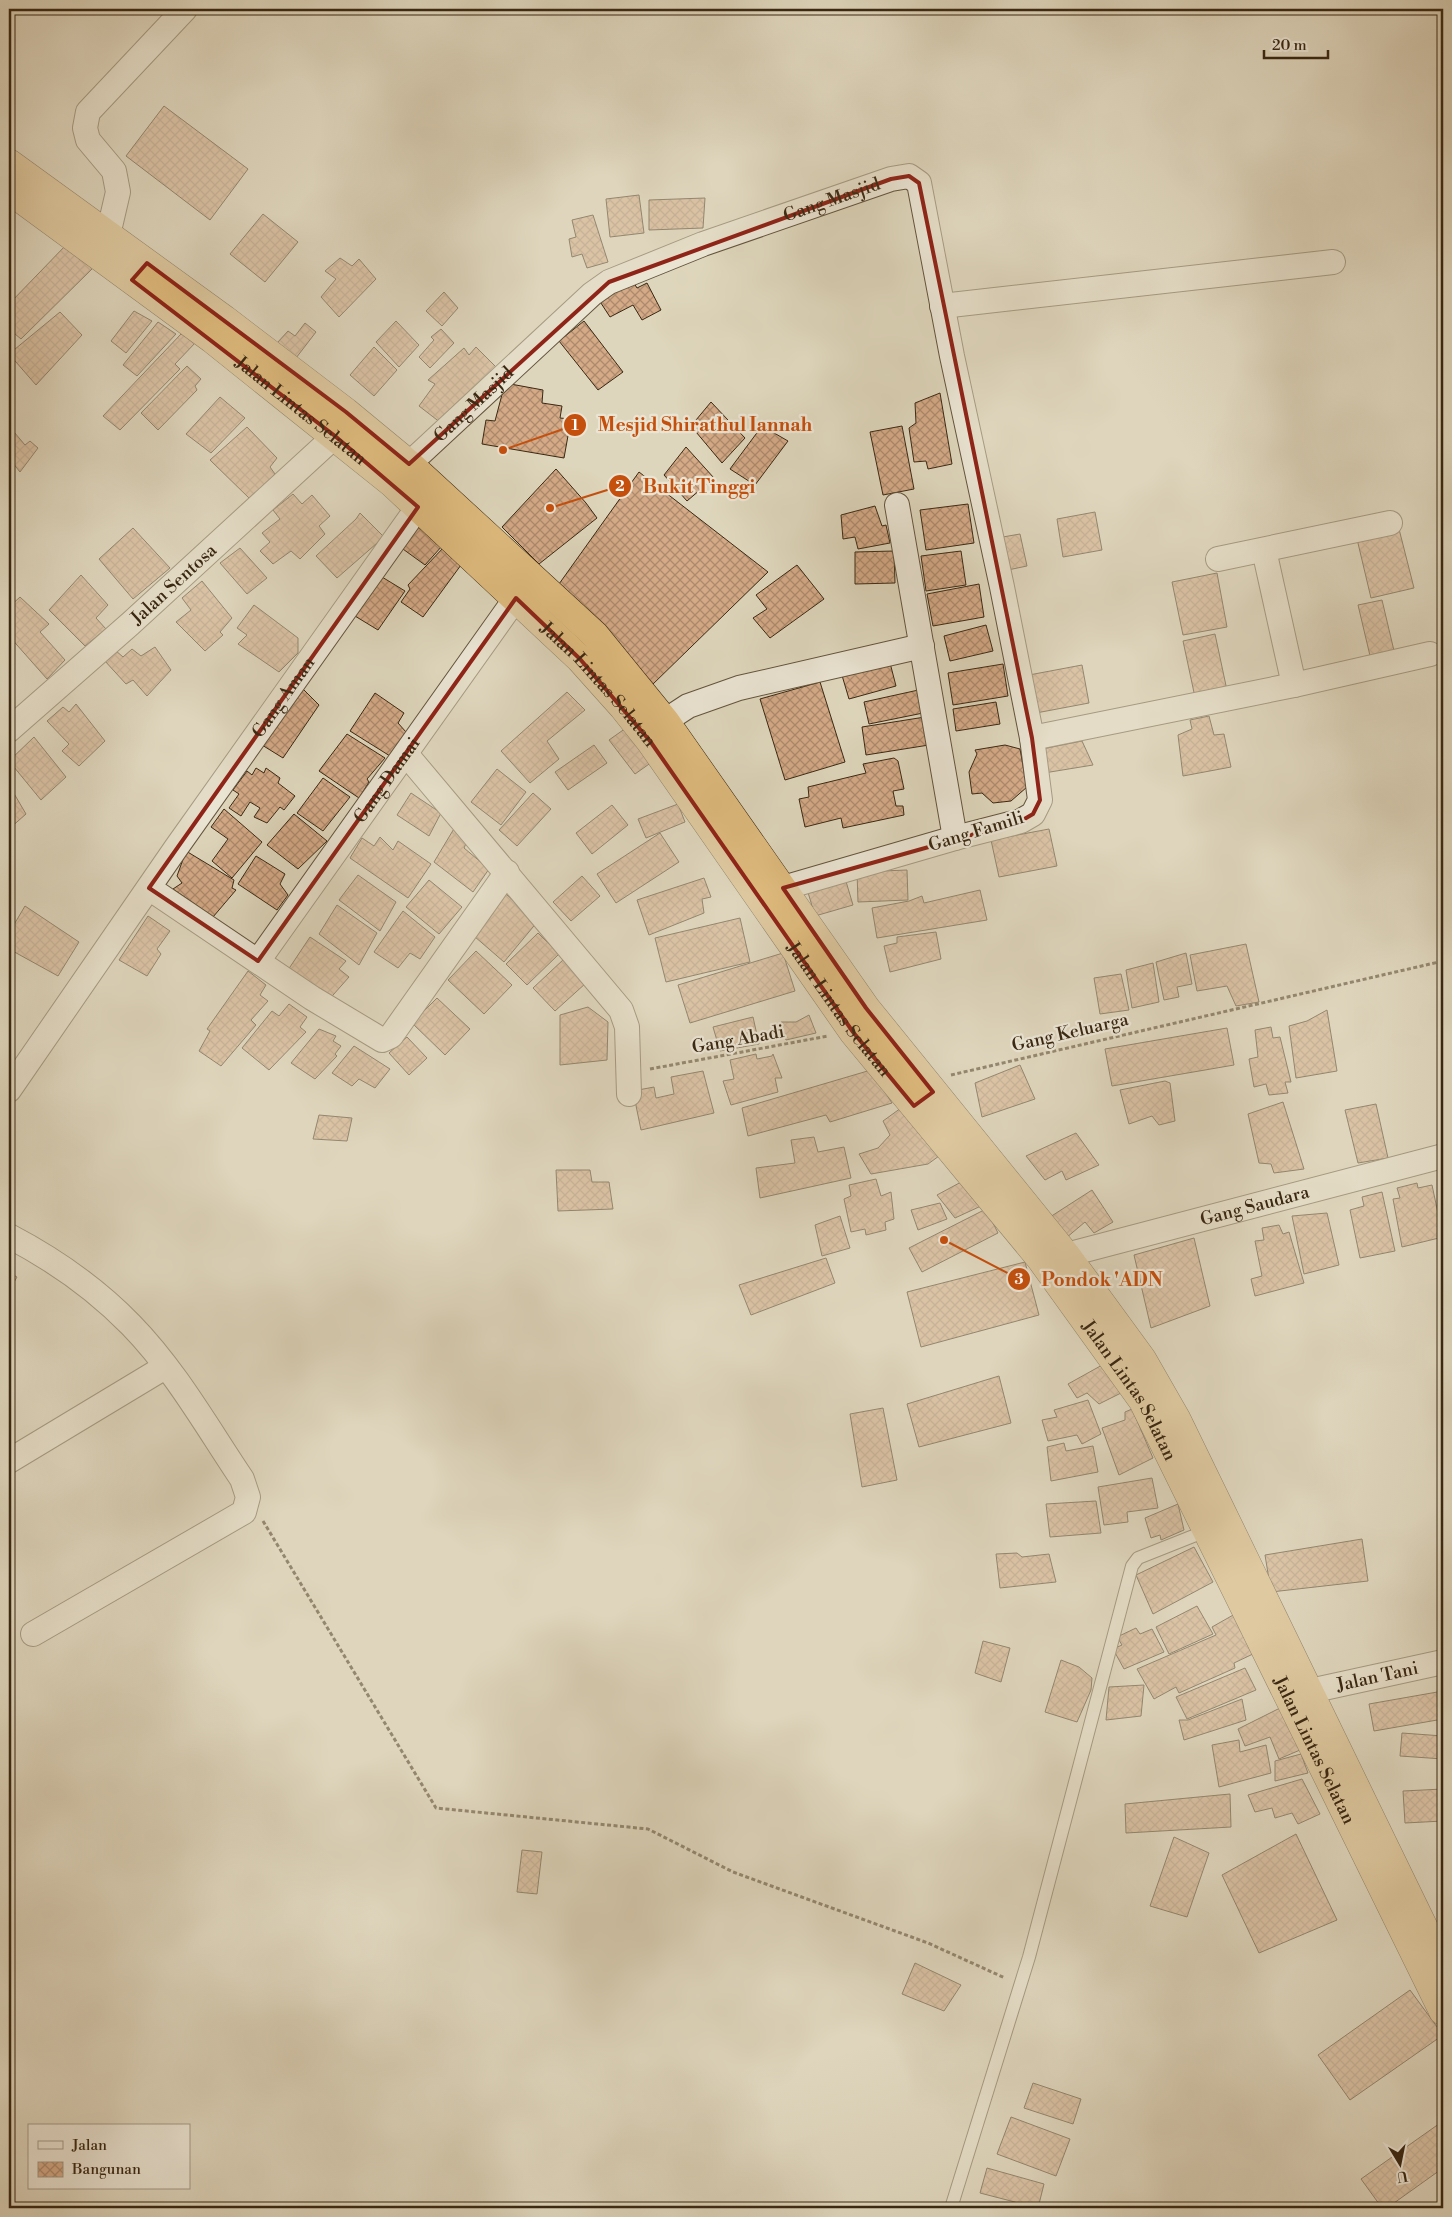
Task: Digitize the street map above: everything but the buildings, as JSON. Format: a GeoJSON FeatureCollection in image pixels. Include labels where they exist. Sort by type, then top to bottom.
{"type":"FeatureCollection","features":[{"type":"Feature","properties":{"kind":"highway","name":"Jalan Lintas Selatan"},"geometry":{"type":"LineString","coordinates":[[9,163],[108,235],[140,272],[212,339],[335,436],[418,507],[580,659],[623,707],[650,741],[854,1032],[923,1093],[1066,1255],[1142,1359],[1178,1420],[1443,1966]]}},
{"type":"Feature","properties":{"kind":"highway","name":"Jalan Lintas Selatan"},"geometry":{"type":"LineString","coordinates":[[9,190],[140,272],[346,412],[409,464],[595,636],[665,721],[784,888],[923,1093],[1143,1400],[1443,2011]]}},
{"type":"Feature","properties":{"kind":"street"},"geometry":{"type":"LineString","coordinates":[[108,235],[118,192],[114,171],[88,140],[85,128],[88,112],[185,9]]}},
{"type":"Feature","properties":{"kind":"street","name":"Gang Masjid"},"geometry":{"type":"LineString","coordinates":[[409,464],[592,294],[609,282],[703,244],[891,178],[909,176],[919,183],[942,306],[1002,588]]}},
{"type":"Feature","properties":{"kind":"street"},"geometry":{"type":"LineString","coordinates":[[942,306],[1333,262]]}},
{"type":"Feature","properties":{"kind":"street","name":"Jalan Sentosa"},"geometry":{"type":"LineString","coordinates":[[9,730],[130,624],[335,436]]}},
{"type":"Feature","properties":{"kind":"street"},"geometry":{"type":"LineString","coordinates":[[896,505],[955,838]]}},
{"type":"Feature","properties":{"kind":"street","name":"Gang Aman"},"geometry":{"type":"LineString","coordinates":[[9,1090],[418,507]]}},
{"type":"Feature","properties":{"kind":"street"},"geometry":{"type":"LineString","coordinates":[[1218,559],[1390,523]]}},
{"type":"Feature","properties":{"kind":"street"},"geometry":{"type":"LineString","coordinates":[[1264,550],[1294,685]]}},
{"type":"Feature","properties":{"kind":"street","name":"Gang Famili"},"geometry":{"type":"LineString","coordinates":[[784,888],[955,838],[1021,821],[1034,814],[1040,800],[1032,738],[1002,588]]}},
{"type":"Feature","properties":{"kind":"street","name":"Gang Damai"},"geometry":{"type":"LineString","coordinates":[[258,961],[516,598]]}},
{"type":"Feature","properties":{"kind":"street"},"geometry":{"type":"LineString","coordinates":[[665,721],[688,706],[739,688],[922,646]]}},
{"type":"Feature","properties":{"kind":"street"},"geometry":{"type":"LineString","coordinates":[[1032,738],[1294,685],[1430,654]]}},
{"type":"Feature","properties":{"kind":"street"},"geometry":{"type":"LineString","coordinates":[[406,754],[621,1010],[627,1028],[628,1084]]}},
{"type":"Feature","properties":{"kind":"street"},"geometry":{"type":"LineString","coordinates":[[149,888],[312,998],[382,1040],[387,1039],[507,872]]}},
{"type":"Feature","properties":{"kind":"street","name":"Gang Saudara"},"geometry":{"type":"LineString","coordinates":[[1066,1255],[1443,1156]]}},
{"type":"Feature","properties":{"kind":"street"},"geometry":{"type":"LineString","coordinates":[[9,1236],[75,1276],[131,1325],[178,1381],[242,1479],[248,1497],[244,1512],[33,1634]]}},
{"type":"Feature","properties":{"kind":"street"},"geometry":{"type":"LineString","coordinates":[[9,1461],[166,1367]]}},
{"type":"Feature","properties":{"kind":"street","name":"Jalan Tani"},"geometry":{"type":"LineString","coordinates":[[1310,1691],[1443,1662]]}},
{"type":"Feature","properties":{"kind":"lane"},"geometry":{"type":"LineString","coordinates":[[951,2208],[1020,1985],[1132,1566],[1138,1558],[1206,1531]]}},
{"type":"Feature","properties":{"kind":"path","name":"Gang Keluarga"},"geometry":{"type":"LineString","coordinates":[[923,1093],[1224,1010],[1443,960]]}},
{"type":"Feature","properties":{"kind":"path","name":"Gang Abadi"},"geometry":{"type":"LineString","coordinates":[[628,1084],[854,1032]]}},
{"type":"Feature","properties":{"kind":"path"},"geometry":{"type":"LineString","coordinates":[[248,1497],[436,1808],[648,1829],[733,1872],[928,1943],[1020,1985]]}},
{"type":"Feature","properties":{"kind":"highlighted area"},"geometry":{"type":"Polygon","coordinates":[[[909,176],[919,183],[1032,738],[1040,800],[1033,814],[1021,821],[783,888],[866,1008],[933,1092],[914,1106],[853,1032],[650,741],[580,659],[516,598],[258,961],[149,888],[418,507],[335,436],[132,280],[147,263],[346,412],[409,464],[609,282],[891,179],[909,176]]]}},
{"type":"Feature","properties":{"kind":"place","name":"Mesjid Shirathul Iannah"},"geometry":{"type":"Point","coordinates":[503,450]}},
{"type":"Feature","properties":{"kind":"place","name":"Bukit Tinggi"},"geometry":{"type":"Point","coordinates":[550,508]}},
{"type":"Feature","properties":{"kind":"place","name":"Pondok 'ADN"},"geometry":{"type":"Point","coordinates":[944,1240]}}]}
